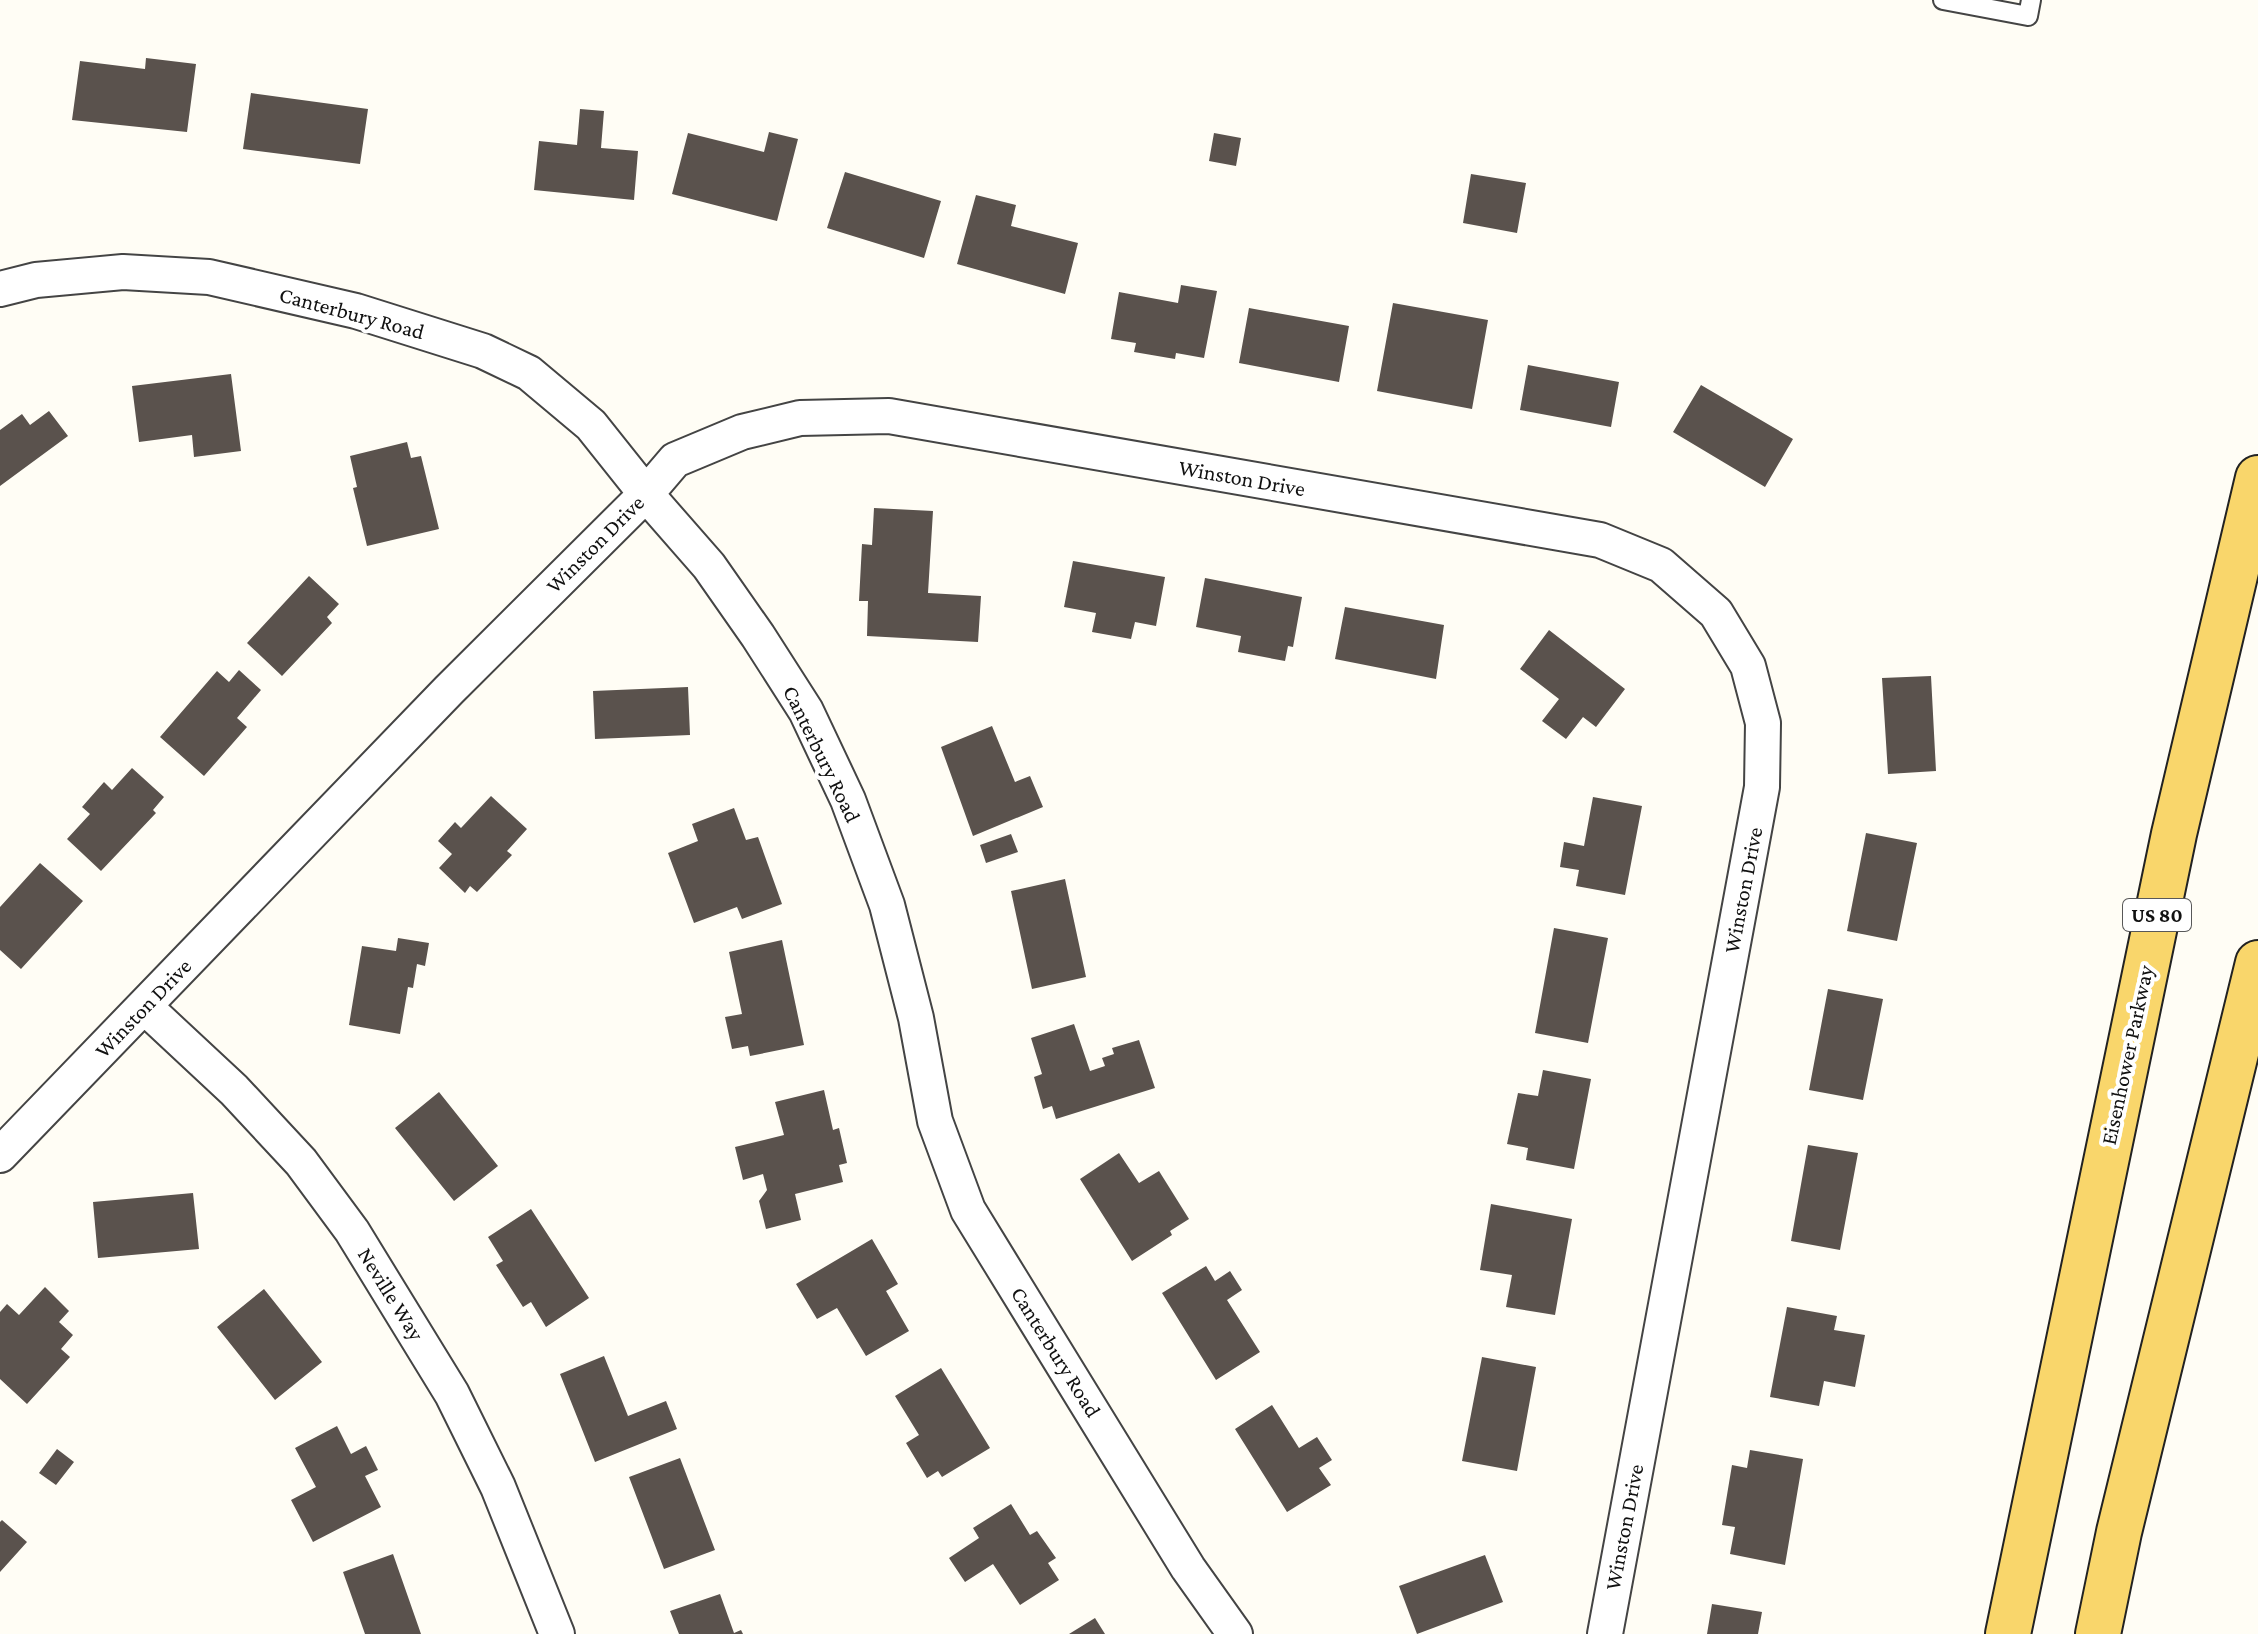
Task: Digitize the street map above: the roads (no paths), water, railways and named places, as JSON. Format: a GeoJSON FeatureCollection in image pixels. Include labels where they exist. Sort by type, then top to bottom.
{"type":"FeatureCollection","features":[{"type":"Feature","properties":{"kind":"main road","name":"Eisenhower Parkway"},"geometry":{"type":"LineString","coordinates":[[2008,1634],[2168,864],[2258,478]]}},
{"type":"Feature","properties":{"kind":"main road"},"geometry":{"type":"LineString","coordinates":[[2098,1634],[2119,1532],[2258,963]]}},
{"type":"Feature","properties":{"kind":"street","name":"Canterbury Road"},"geometry":{"type":"LineString","coordinates":[[0,289],[36,280],[123,272],[209,277],[356,311],[483,351],[529,373],[591,425],[709,566],[806,711],[848,800],[887,905],[916,1018],[935,1121],[968,1210],[1188,1568],[1235,1634]]}},
{"type":"Feature","properties":{"kind":"street","name":"Winston Drive"},"geometry":{"type":"LineString","coordinates":[[0,1155],[449,690],[646,494],[675,460],[742,432],[800,418],[889,416],[1600,540],[1661,565],[1716,613],[1748,666],[1763,723],[1762,787],[1605,1634]]}},
{"type":"Feature","properties":{"kind":"street","name":"Neville Way"},"geometry":{"type":"LineString","coordinates":[[145,1007],[234,1090],[301,1162],[352,1231],[452,1394],[498,1487],[557,1634]]}},
{"type":"Feature","properties":{"kind":"lane"},"geometry":{"type":"LineString","coordinates":[[1943,0],[2028,16],[2031,0]]}}]}
